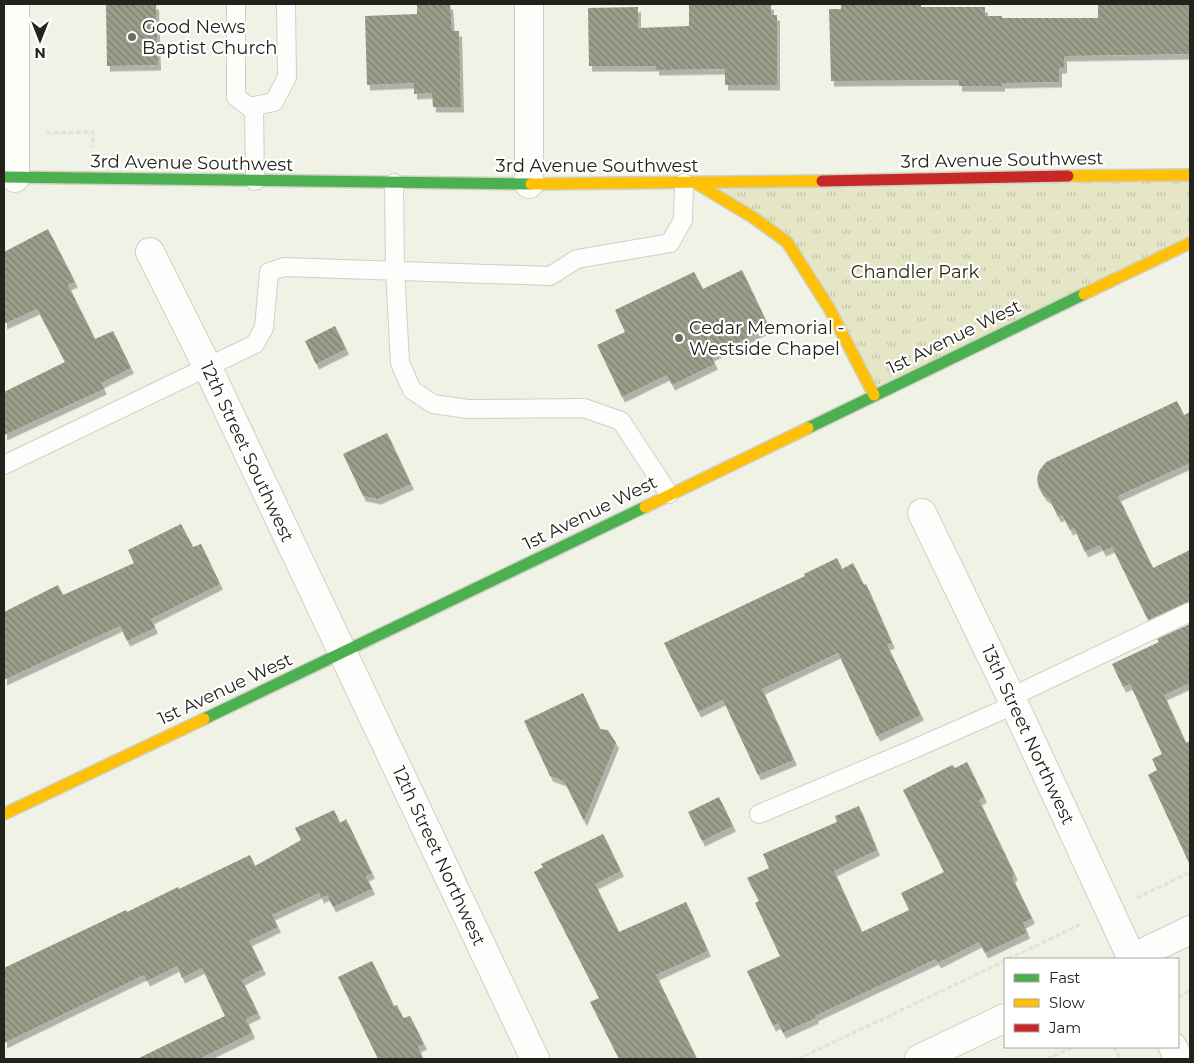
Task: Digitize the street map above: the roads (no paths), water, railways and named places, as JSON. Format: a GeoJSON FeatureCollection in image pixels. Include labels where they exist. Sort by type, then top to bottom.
{"type":"FeatureCollection","features":[{"type":"Feature","properties":{"kind":"main road","name":"3rd Avenue Southwest"},"geometry":{"type":"LineString","coordinates":[[11,182],[66,179],[529,184],[1184,174],[1190,176]]}},
{"type":"Feature","properties":{"kind":"main road"},"geometry":{"type":"LineString","coordinates":[[690,183],[754,218],[787,242],[829,308],[874,394]]}},
{"type":"Feature","properties":{"kind":"main road","name":"1st Avenue West"},"geometry":{"type":"LineString","coordinates":[[4,814],[342,653],[874,394],[1190,243]]}},
{"type":"Feature","properties":{"kind":"street"},"geometry":{"type":"LineString","coordinates":[[11,182],[15,133],[15,4]]}},
{"type":"Feature","properties":{"kind":"street"},"geometry":{"type":"LineString","coordinates":[[529,4],[529,184]]}},
{"type":"Feature","properties":{"kind":"street","name":"12th Street Southwest"},"geometry":{"type":"LineString","coordinates":[[150,252],[208,368],[342,653]]}},
{"type":"Feature","properties":{"kind":"street","name":"13th Street Northwest"},"geometry":{"type":"LineString","coordinates":[[922,512],[1131,958]]}},
{"type":"Feature","properties":{"kind":"street","name":"12th Street Northwest"},"geometry":{"type":"LineString","coordinates":[[342,653],[535,1059]]}},
{"type":"Feature","properties":{"kind":"street"},"geometry":{"type":"LineString","coordinates":[[1133,958],[1190,930]]}},
{"type":"Feature","properties":{"kind":"street"},"geometry":{"type":"LineString","coordinates":[[919,1059],[1004,1018]]}},
{"type":"Feature","properties":{"kind":"lane"},"geometry":{"type":"LineString","coordinates":[[236,4],[236,97],[249,107],[274,102],[287,77],[286,4]]}},
{"type":"Feature","properties":{"kind":"lane"},"geometry":{"type":"LineString","coordinates":[[254,106],[255,181]]}},
{"type":"Feature","properties":{"kind":"lane"},"geometry":{"type":"LineString","coordinates":[[394,183],[395,270],[400,363],[412,390],[433,404],[468,409],[584,408],[621,421],[669,494]]}},
{"type":"Feature","properties":{"kind":"lane"},"geometry":{"type":"LineString","coordinates":[[4,465],[255,344],[264,328],[269,272],[284,267],[550,276],[577,259],[670,243],[683,220],[690,183]]}},
{"type":"Feature","properties":{"kind":"lane"},"geometry":{"type":"LineString","coordinates":[[759,814],[910,751],[1190,612]]}},
{"type":"Feature","properties":{"kind":"place","name":"Good News Baptist Church"},"geometry":{"type":"Point","coordinates":[132,37]}},
{"type":"Feature","properties":{"kind":"place","name":"Cedar Memorial - Westside Chapel"},"geometry":{"type":"Point","coordinates":[679,338]}},
{"type":"Feature","properties":{"kind":"park label","name":"Chandler Park"},"geometry":{"type":"Point","coordinates":[915,272]}}]}
